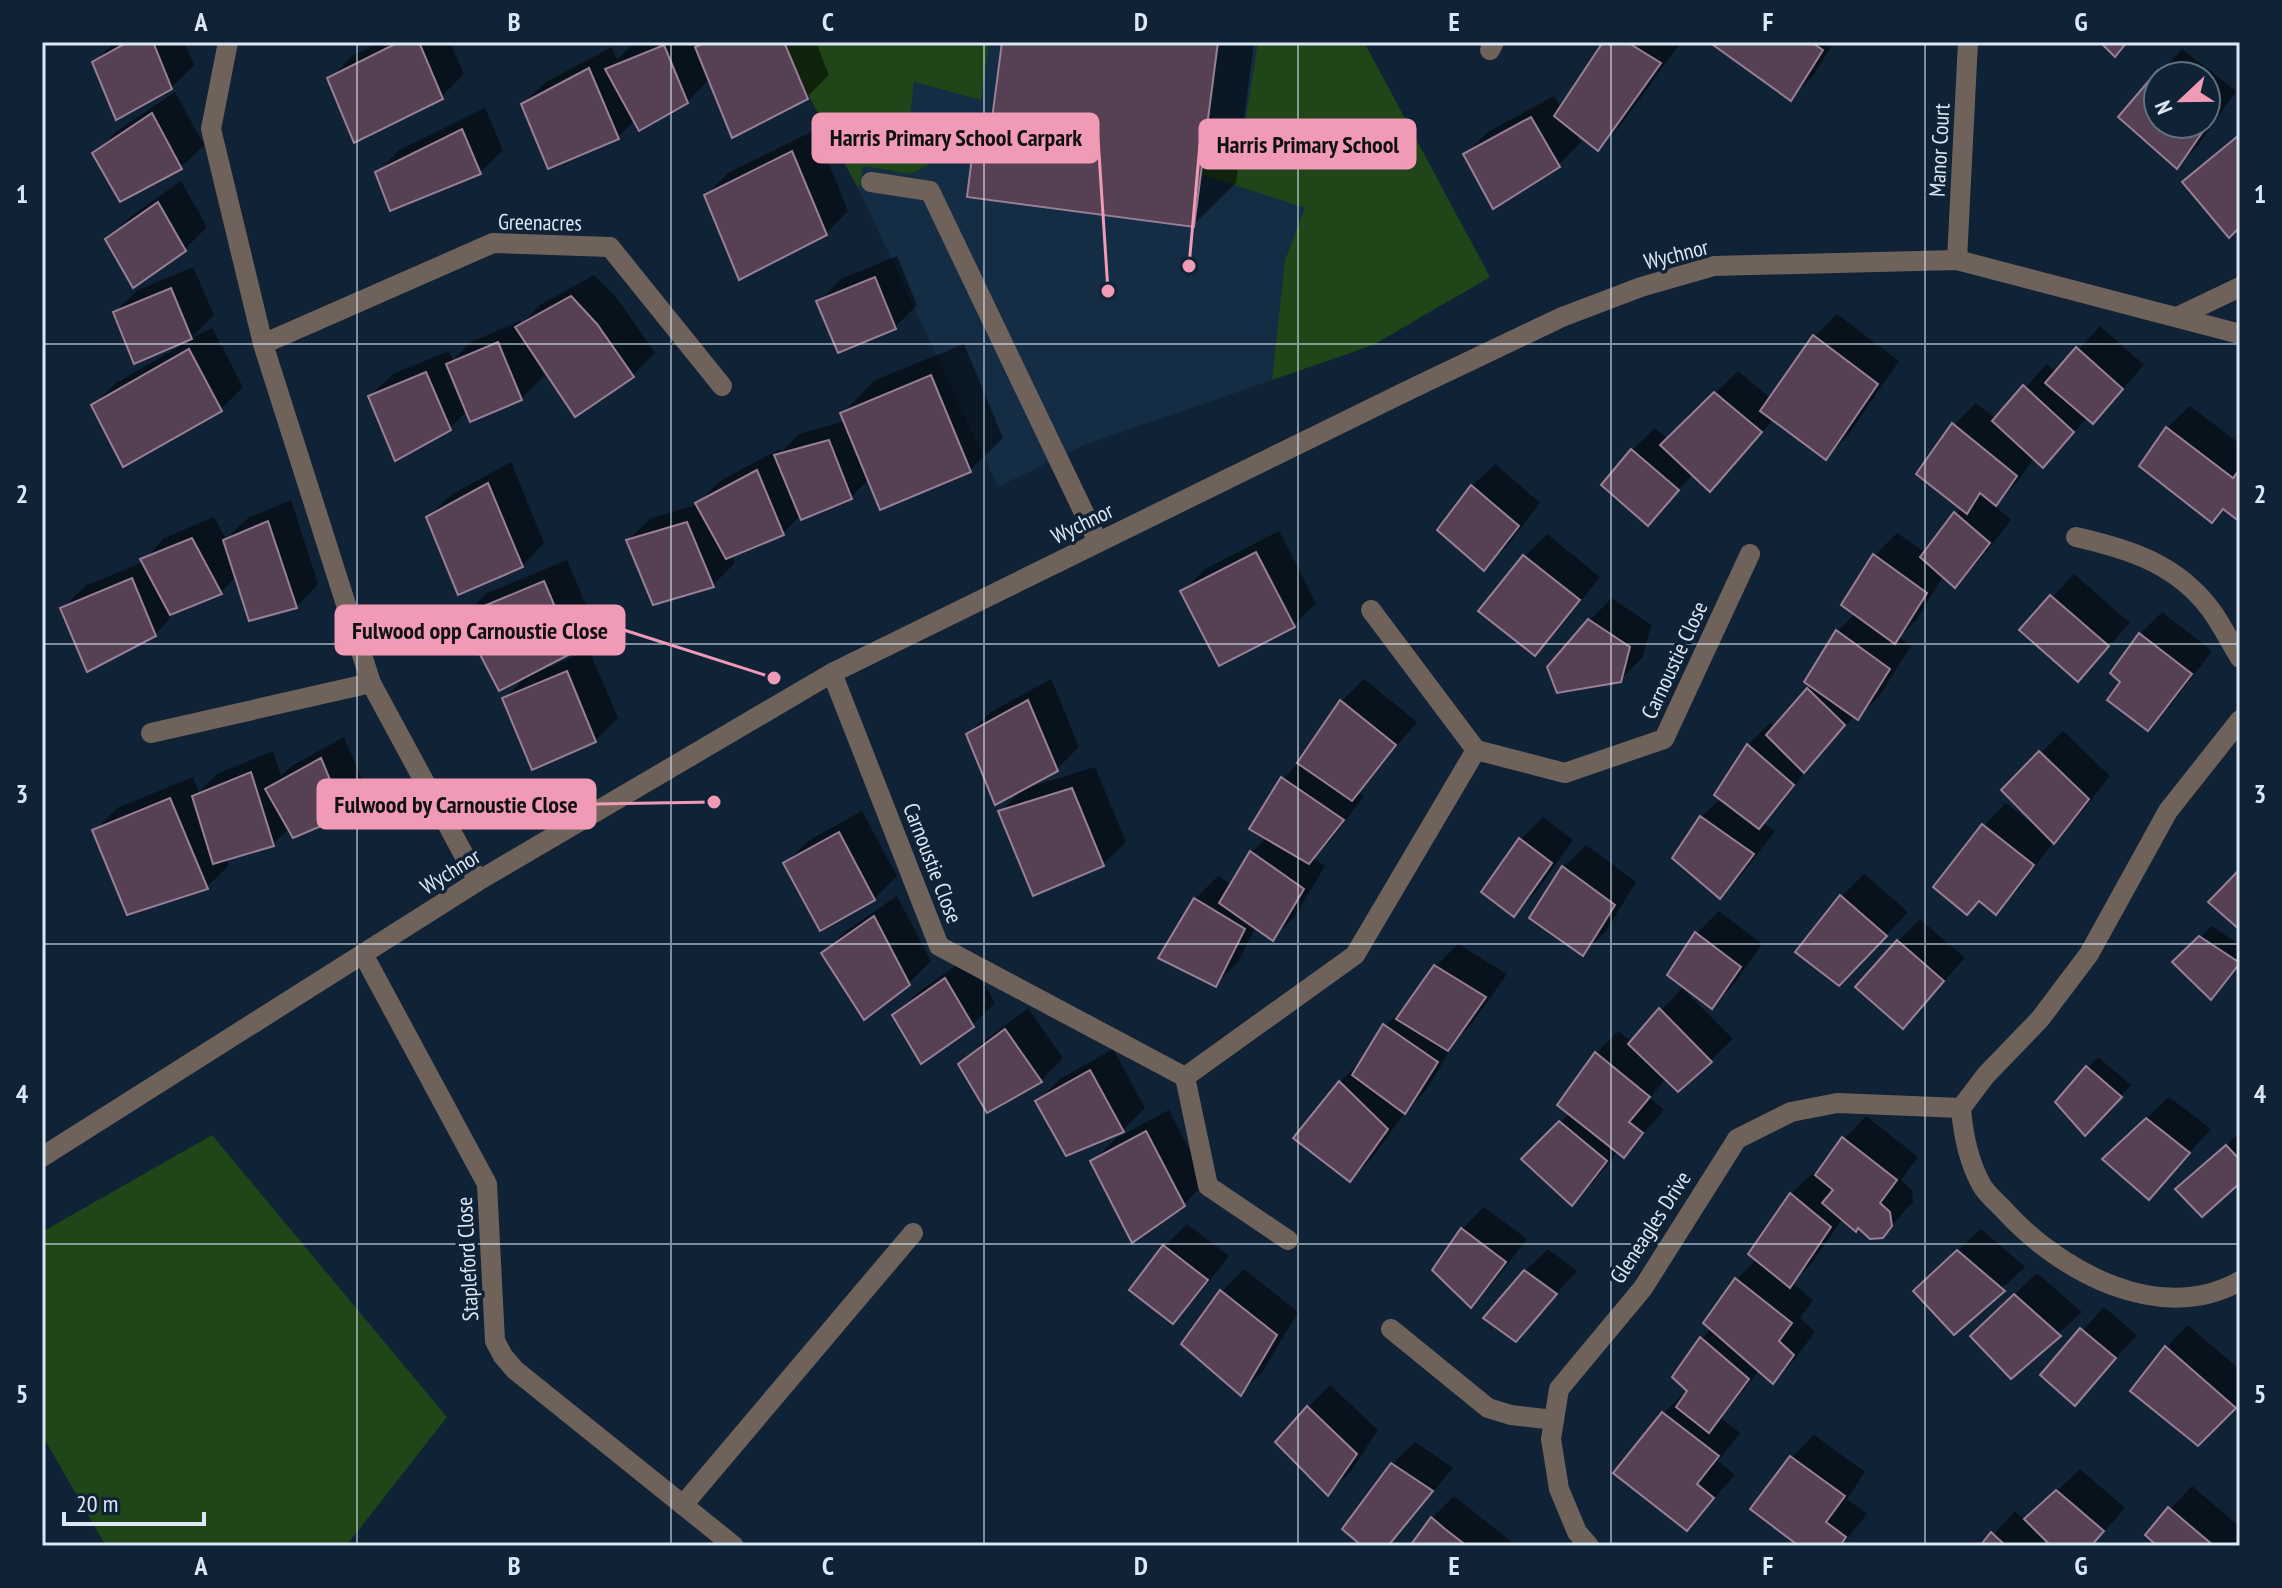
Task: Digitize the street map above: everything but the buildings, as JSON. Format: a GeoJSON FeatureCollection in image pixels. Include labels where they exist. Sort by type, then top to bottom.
{"type":"FeatureCollection","features":[{"type":"Feature","properties":{"kind":"street"},"geometry":{"type":"LineString","coordinates":[[228,42],[211,129],[263,344],[371,683],[478,881]]}},
{"type":"Feature","properties":{"kind":"street","name":"Manor Court"},"geometry":{"type":"LineString","coordinates":[[1957,260],[1968,42]]}},
{"type":"Feature","properties":{"kind":"street"},"geometry":{"type":"LineString","coordinates":[[871,182],[930,191],[1098,542]]}},
{"type":"Feature","properties":{"kind":"street","name":"Greenacres"},"geometry":{"type":"LineString","coordinates":[[263,344],[493,243],[610,247],[722,386]]}},
{"type":"Feature","properties":{"kind":"street","name":"Wychnor"},"geometry":{"type":"LineString","coordinates":[[42,1157],[478,881],[832,673],[1562,317],[1641,287],[1714,266],[1957,260],[2240,334]]}},
{"type":"Feature","properties":{"kind":"street"},"geometry":{"type":"LineString","coordinates":[[2177,317],[2240,287]]}},
{"type":"Feature","properties":{"kind":"street"},"geometry":{"type":"LineString","coordinates":[[2076,537],[2149,558],[2190,587],[2210,609],[2240,658]]}},
{"type":"Feature","properties":{"kind":"street","name":"Carnoustie Close"},"geometry":{"type":"LineString","coordinates":[[1476,750],[1565,773],[1664,739],[1750,554]]}},
{"type":"Feature","properties":{"kind":"street"},"geometry":{"type":"LineString","coordinates":[[1288,1240],[1208,1186],[1185,1077],[1355,955],[1476,750],[1371,610]]}},
{"type":"Feature","properties":{"kind":"street","name":"Carnoustie Close"},"geometry":{"type":"LineString","coordinates":[[832,673],[939,946],[1185,1077]]}},
{"type":"Feature","properties":{"kind":"street"},"geometry":{"type":"LineString","coordinates":[[151,733],[371,683]]}},
{"type":"Feature","properties":{"kind":"street"},"geometry":{"type":"LineString","coordinates":[[2240,720],[2168,811],[2089,954],[2040,1019],[1986,1075],[1961,1108],[1964,1139],[1982,1186],[2018,1225],[2048,1251],[2096,1278],[2138,1294],[2190,1297],[2221,1292],[2240,1281]]}},
{"type":"Feature","properties":{"kind":"street","name":"Stapleford Close"},"geometry":{"type":"LineString","coordinates":[[363,954],[487,1184],[495,1341],[503,1356],[515,1370],[734,1546]]}},
{"type":"Feature","properties":{"kind":"street","name":"Gleneagles Drive"},"geometry":{"type":"LineString","coordinates":[[1589,1546],[1577,1532],[1559,1489],[1551,1439],[1559,1389],[1643,1288],[1737,1139],[1791,1112],[1837,1103],[1961,1108]]}},
{"type":"Feature","properties":{"kind":"street"},"geometry":{"type":"LineString","coordinates":[[683,1505],[913,1233]]}},
{"type":"Feature","properties":{"kind":"street"},"geometry":{"type":"LineString","coordinates":[[1391,1329],[1488,1408],[1511,1415],[1554,1420]]}},
{"type":"Feature","properties":{"kind":"shaded area"},"geometry":{"type":"Polygon","coordinates":[[[780,42],[1364,42],[1490,277],[1373,345],[1084,445],[998,487],[859,190],[780,42]]]}},
{"type":"Feature","properties":{"kind":"green space"},"geometry":{"type":"Polygon","coordinates":[[[780,42],[989,42],[981,100],[914,82],[909,124],[951,128],[940,158],[911,174],[863,166],[859,190],[780,42]]]}},
{"type":"Feature","properties":{"kind":"green space"},"geometry":{"type":"Polygon","coordinates":[[[1258,42],[1364,42],[1490,277],[1373,345],[1272,380],[1285,260],[1305,208],[1201,174],[1206,132],[1243,137],[1258,42]]]}},
{"type":"Feature","properties":{"kind":"green space"},"geometry":{"type":"Polygon","coordinates":[[[212,1135],[447,1417],[346,1546],[106,1546],[42,1435],[42,1232],[212,1135]]]}},
{"type":"Feature","properties":{"kind":"place","name":"Harris Primary School"},"geometry":{"type":"Point","coordinates":[1189,266]}},
{"type":"Feature","properties":{"kind":"place","name":"Harris Primary School Carpark"},"geometry":{"type":"Point","coordinates":[1108,291]}},
{"type":"Feature","properties":{"kind":"place","name":"Fulwood opp Carnoustie Close"},"geometry":{"type":"Point","coordinates":[774,678]}},
{"type":"Feature","properties":{"kind":"place","name":"Fulwood by Carnoustie Close"},"geometry":{"type":"Point","coordinates":[714,802]}}]}
